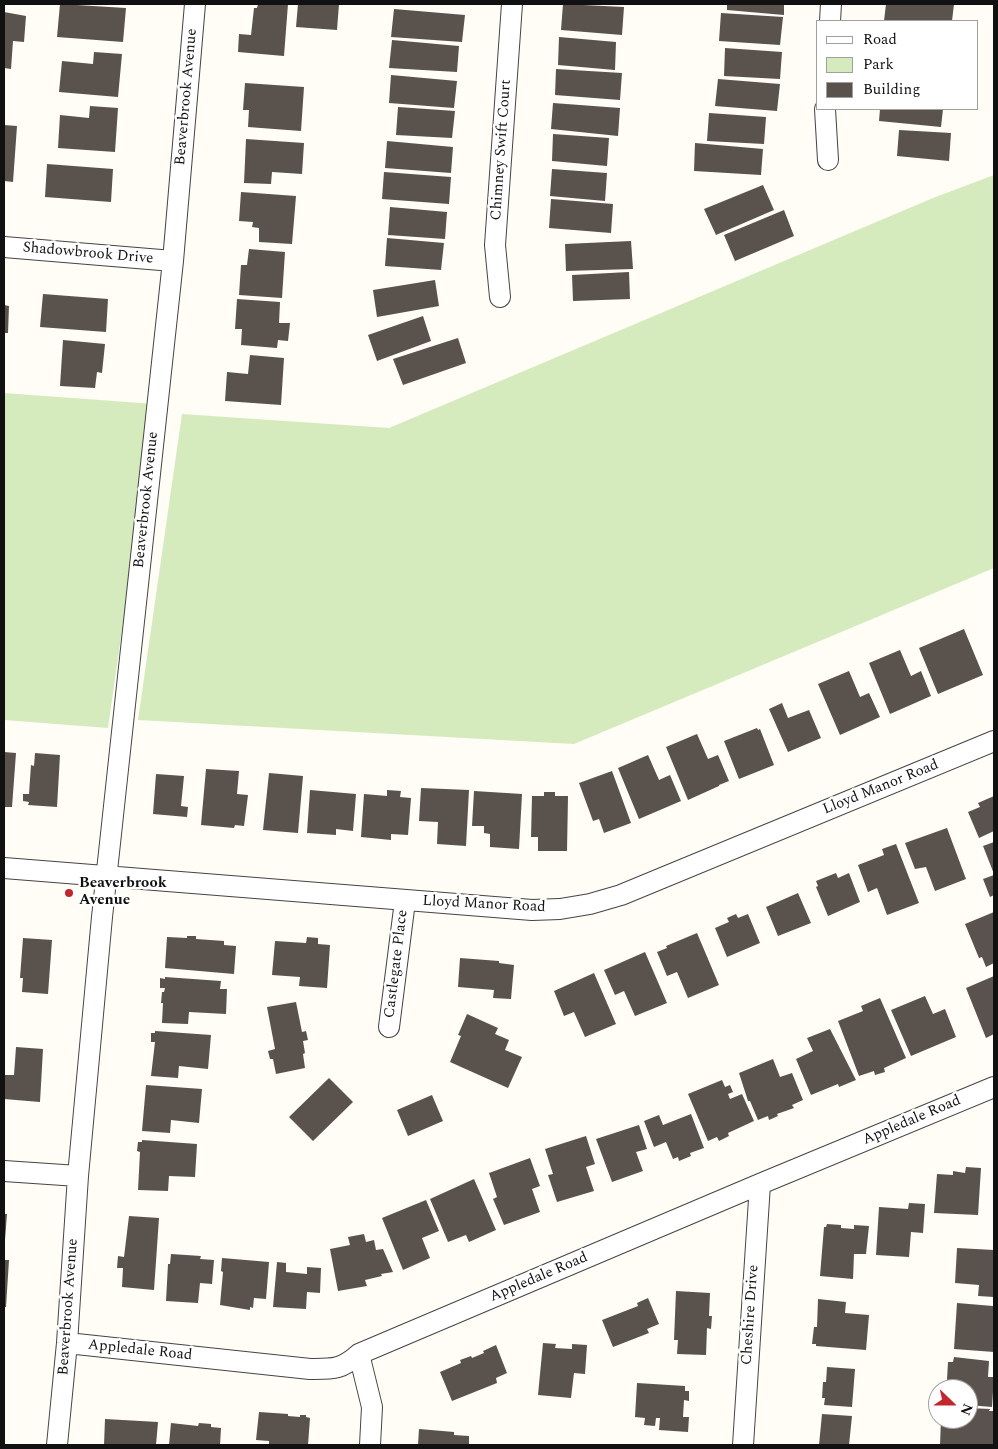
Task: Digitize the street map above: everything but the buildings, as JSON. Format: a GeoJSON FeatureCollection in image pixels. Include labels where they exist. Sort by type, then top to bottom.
{"type":"FeatureCollection","features":[{"type":"Feature","properties":{"kind":"street","name":"Beaverbrook Avenue"},"geometry":{"type":"LineString","coordinates":[[57,1445],[67,1344],[78,1176],[107,876],[172,261],[195,4]]}},
{"type":"Feature","properties":{"kind":"street","name":"Chimney Swift Court"},"geometry":{"type":"LineString","coordinates":[[500,297],[496,245],[512,4]]}},
{"type":"Feature","properties":{"kind":"street"},"geometry":{"type":"LineString","coordinates":[[830,20],[831,4]]}},
{"type":"Feature","properties":{"kind":"street"},"geometry":{"type":"LineString","coordinates":[[825,110],[828,160]]}},
{"type":"Feature","properties":{"kind":"street","name":"Shadowbrook Drive"},"geometry":{"type":"LineString","coordinates":[[4,247],[172,261]]}},
{"type":"Feature","properties":{"kind":"street","name":"Lloyd Manor Road"},"geometry":{"type":"LineString","coordinates":[[4,868],[532,910],[560,909],[590,904],[621,895],[994,741]]}},
{"type":"Feature","properties":{"kind":"street","name":"Castlegate Place"},"geometry":{"type":"LineString","coordinates":[[389,1027],[405,900]]}},
{"type":"Feature","properties":{"kind":"street","name":"Appledale Road"},"geometry":{"type":"LineString","coordinates":[[67,1344],[310,1369],[329,1369],[347,1365],[359,1354],[994,1087]]}},
{"type":"Feature","properties":{"kind":"street"},"geometry":{"type":"LineString","coordinates":[[4,1171],[78,1176]]}},
{"type":"Feature","properties":{"kind":"street","name":"Cheshire Drive"},"geometry":{"type":"LineString","coordinates":[[743,1445],[760,1184]]}},
{"type":"Feature","properties":{"kind":"street"},"geometry":{"type":"LineString","coordinates":[[359,1354],[372,1407],[370,1445]]}},
{"type":"Feature","properties":{"kind":"green space"},"geometry":{"type":"Polygon","coordinates":[[[994,175],[994,568],[574,744],[138,720],[182,414],[389,428],[933,198],[994,175]]]}},
{"type":"Feature","properties":{"kind":"green space"},"geometry":{"type":"Polygon","coordinates":[[[4,393],[154,404],[108,728],[4,720],[4,393]]]}},
{"type":"Feature","properties":{"kind":"place","name":"Beaverbrook Avenue"},"geometry":{"type":"Point","coordinates":[69,893]}}]}
